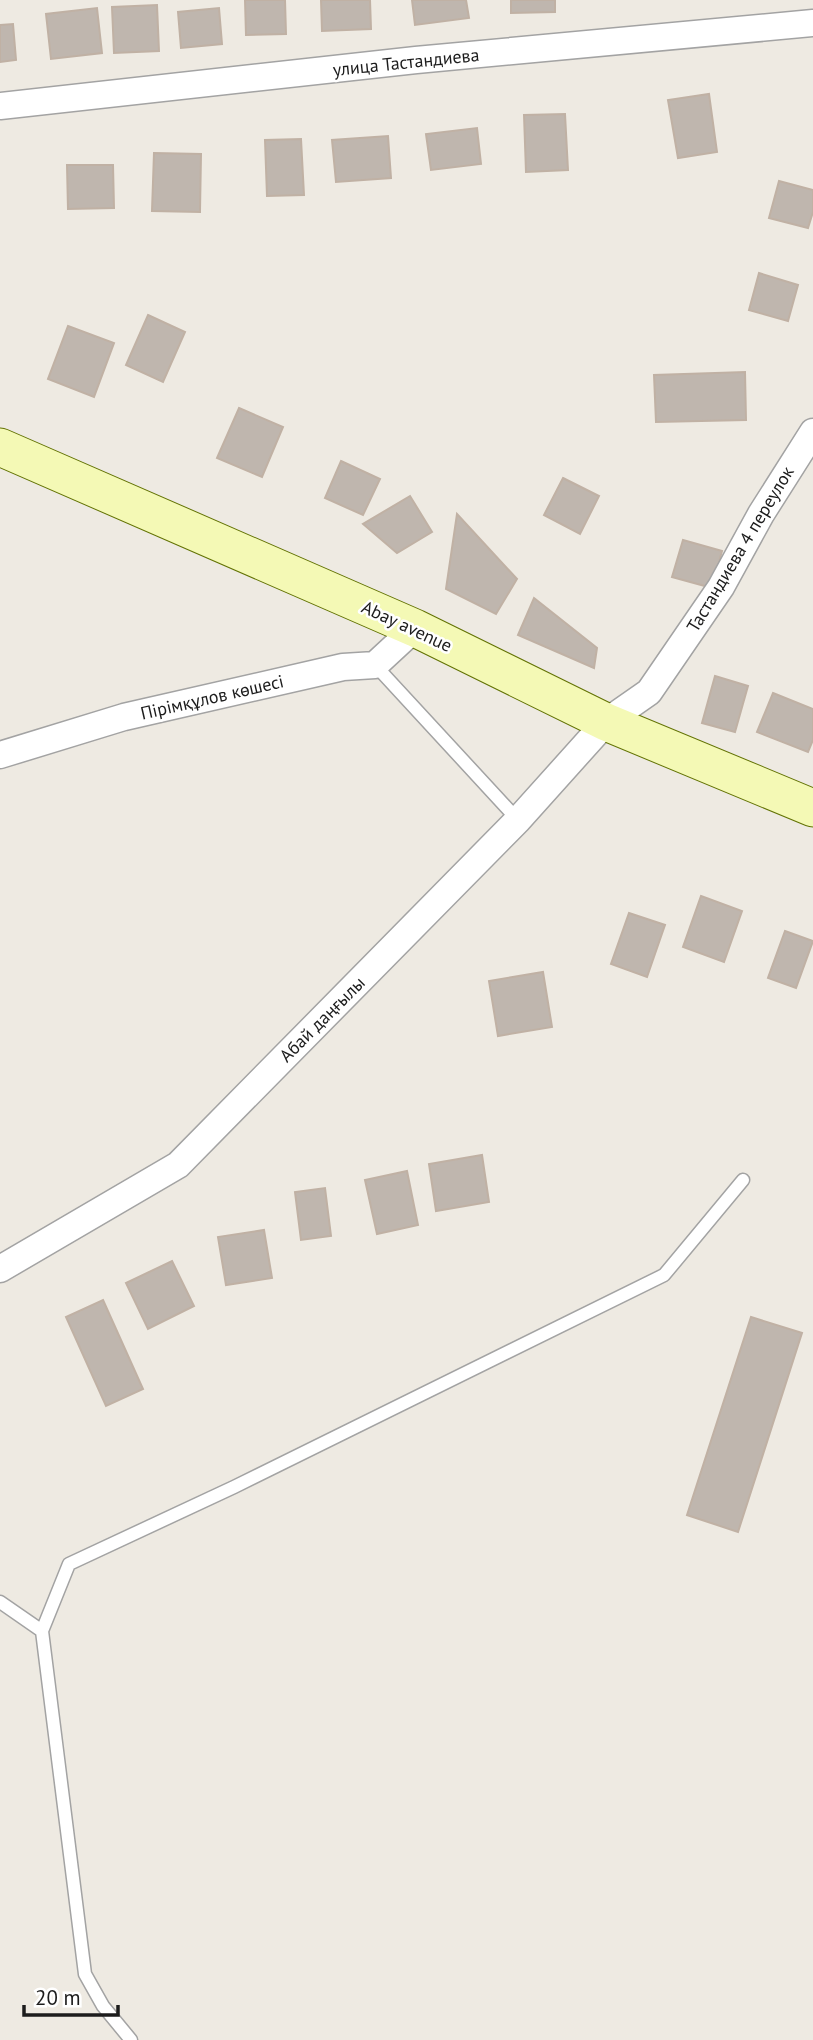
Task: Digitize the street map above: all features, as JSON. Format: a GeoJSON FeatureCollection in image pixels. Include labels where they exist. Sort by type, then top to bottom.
{"type":"FeatureCollection","features":[{"type":"Feature","properties":{"kind":"street","name":"улица Тастандиева"},"geometry":{"type":"LineString","coordinates":[[0,106],[416,60],[813,23]]}},
{"type":"Feature","properties":{"kind":"street","name":"Тастандиева 4 переулок"},"geometry":{"type":"LineString","coordinates":[[606,722],[649,692],[721,587],[761,514],[813,432]]}},
{"type":"Feature","properties":{"kind":"street","name":"Abay avenue"},"geometry":{"type":"LineString","coordinates":[[0,447],[415,628],[606,722],[813,808]]}},
{"type":"Feature","properties":{"kind":"street"},"geometry":{"type":"LineString","coordinates":[[375,665],[415,628]]}},
{"type":"Feature","properties":{"kind":"street","name":"Пірімқұлов көшесі"},"geometry":{"type":"LineString","coordinates":[[0,755],[124,717],[343,667],[375,665]]}},
{"type":"Feature","properties":{"kind":"street","name":"Абай даңғылы"},"geometry":{"type":"LineString","coordinates":[[0,1269],[178,1165],[518,820],[606,722]]}},
{"type":"Feature","properties":{"kind":"lane"},"geometry":{"type":"LineString","coordinates":[[375,665],[518,820]]}},
{"type":"Feature","properties":{"kind":"lane"},"geometry":{"type":"LineString","coordinates":[[131,2040],[103,2006],[85,1974],[41,1631],[69,1564],[234,1488],[664,1275],[743,1180]]}},
{"type":"Feature","properties":{"kind":"lane"},"geometry":{"type":"LineString","coordinates":[[0,1602],[41,1631]]}},
{"type":"Feature","properties":{"kind":"building"},"geometry":{"type":"Polygon","coordinates":[[[245,0],[285,0],[286,34],[246,35],[245,0]]]}},
{"type":"Feature","properties":{"kind":"building"},"geometry":{"type":"Polygon","coordinates":[[[321,0],[370,0],[371,29],[322,31],[321,0]]]}},
{"type":"Feature","properties":{"kind":"building"},"geometry":{"type":"Polygon","coordinates":[[[412,0],[466,0],[469,18],[415,25],[412,0]]]}},
{"type":"Feature","properties":{"kind":"building"},"geometry":{"type":"Polygon","coordinates":[[[511,0],[555,0],[555,12],[511,13],[511,0]]]}},
{"type":"Feature","properties":{"kind":"building"},"geometry":{"type":"Polygon","coordinates":[[[157,5],[159,51],[114,53],[112,7],[157,5]]]}},
{"type":"Feature","properties":{"kind":"building"},"geometry":{"type":"Polygon","coordinates":[[[97,8],[102,53],[51,59],[46,14],[97,8]]]}},
{"type":"Feature","properties":{"kind":"building"},"geometry":{"type":"Polygon","coordinates":[[[219,8],[222,44],[181,48],[178,12],[219,8]]]}},
{"type":"Feature","properties":{"kind":"building"},"geometry":{"type":"Polygon","coordinates":[[[13,24],[16,60],[0,62],[0,25],[13,24]]]}},
{"type":"Feature","properties":{"kind":"building"},"geometry":{"type":"Polygon","coordinates":[[[709,94],[717,152],[678,158],[668,100],[709,94]]]}},
{"type":"Feature","properties":{"kind":"building"},"geometry":{"type":"Polygon","coordinates":[[[565,114],[568,170],[526,172],[524,115],[565,114]]]}},
{"type":"Feature","properties":{"kind":"building"},"geometry":{"type":"Polygon","coordinates":[[[477,128],[481,164],[431,170],[426,134],[477,128]]]}},
{"type":"Feature","properties":{"kind":"building"},"geometry":{"type":"Polygon","coordinates":[[[388,136],[391,178],[336,182],[332,140],[388,136]]]}},
{"type":"Feature","properties":{"kind":"building"},"geometry":{"type":"Polygon","coordinates":[[[301,139],[304,195],[267,196],[265,140],[301,139]]]}},
{"type":"Feature","properties":{"kind":"building"},"geometry":{"type":"Polygon","coordinates":[[[154,153],[201,154],[200,212],[152,211],[154,153]]]}},
{"type":"Feature","properties":{"kind":"building"},"geometry":{"type":"Polygon","coordinates":[[[67,165],[113,165],[114,208],[68,209],[67,165]]]}},
{"type":"Feature","properties":{"kind":"building"},"geometry":{"type":"Polygon","coordinates":[[[779,181],[813,190],[813,212],[808,228],[769,218],[779,181]]]}},
{"type":"Feature","properties":{"kind":"building"},"geometry":{"type":"Polygon","coordinates":[[[759,273],[798,285],[788,321],[749,310],[759,273]]]}},
{"type":"Feature","properties":{"kind":"building"},"geometry":{"type":"Polygon","coordinates":[[[148,315],[185,332],[163,382],[126,365],[148,315]]]}},
{"type":"Feature","properties":{"kind":"building"},"geometry":{"type":"Polygon","coordinates":[[[68,326],[114,343],[94,397],[48,379],[68,326]]]}},
{"type":"Feature","properties":{"kind":"building"},"geometry":{"type":"Polygon","coordinates":[[[745,372],[746,420],[656,422],[654,375],[745,372]]]}},
{"type":"Feature","properties":{"kind":"building"},"geometry":{"type":"Polygon","coordinates":[[[239,408],[283,427],[262,477],[217,458],[239,408]]]}},
{"type":"Feature","properties":{"kind":"building"},"geometry":{"type":"Polygon","coordinates":[[[341,461],[380,479],[363,515],[325,498],[341,461]]]}},
{"type":"Feature","properties":{"kind":"building"},"geometry":{"type":"Polygon","coordinates":[[[563,478],[599,496],[580,534],[544,515],[563,478]]]}},
{"type":"Feature","properties":{"kind":"building"},"geometry":{"type":"Polygon","coordinates":[[[410,496],[432,532],[397,553],[363,524],[410,496]]]}},
{"type":"Feature","properties":{"kind":"building"},"geometry":{"type":"Polygon","coordinates":[[[457,514],[517,579],[496,614],[446,589],[457,514]]]}},
{"type":"Feature","properties":{"kind":"building"},"geometry":{"type":"Polygon","coordinates":[[[683,540],[722,551],[712,588],[672,577],[683,540]]]}},
{"type":"Feature","properties":{"kind":"building"},"geometry":{"type":"Polygon","coordinates":[[[534,598],[597,648],[594,668],[518,635],[534,598]]]}},
{"type":"Feature","properties":{"kind":"building"},"geometry":{"type":"Polygon","coordinates":[[[715,676],[748,686],[735,732],[702,723],[715,676]]]}},
{"type":"Feature","properties":{"kind":"building"},"geometry":{"type":"Polygon","coordinates":[[[773,693],[813,709],[813,740],[808,752],[757,732],[773,693]]]}},
{"type":"Feature","properties":{"kind":"building"},"geometry":{"type":"Polygon","coordinates":[[[701,896],[742,911],[724,962],[683,947],[701,896]]]}},
{"type":"Feature","properties":{"kind":"building"},"geometry":{"type":"Polygon","coordinates":[[[629,913],[665,925],[647,977],[611,964],[629,913]]]}},
{"type":"Feature","properties":{"kind":"building"},"geometry":{"type":"Polygon","coordinates":[[[785,931],[813,941],[796,988],[768,978],[785,931]]]}},
{"type":"Feature","properties":{"kind":"building"},"geometry":{"type":"Polygon","coordinates":[[[543,972],[552,1027],[498,1036],[489,981],[543,972]]]}},
{"type":"Feature","properties":{"kind":"building"},"geometry":{"type":"Polygon","coordinates":[[[482,1155],[489,1202],[436,1211],[429,1164],[482,1155]]]}},
{"type":"Feature","properties":{"kind":"building"},"geometry":{"type":"Polygon","coordinates":[[[407,1171],[418,1225],[377,1234],[365,1180],[407,1171]]]}},
{"type":"Feature","properties":{"kind":"building"},"geometry":{"type":"Polygon","coordinates":[[[325,1188],[331,1236],[301,1240],[295,1192],[325,1188]]]}},
{"type":"Feature","properties":{"kind":"building"},"geometry":{"type":"Polygon","coordinates":[[[264,1230],[272,1278],[226,1285],[218,1237],[264,1230]]]}},
{"type":"Feature","properties":{"kind":"building"},"geometry":{"type":"Polygon","coordinates":[[[172,1261],[194,1306],[148,1329],[126,1283],[172,1261]]]}},
{"type":"Feature","properties":{"kind":"building"},"geometry":{"type":"Polygon","coordinates":[[[103,1300],[143,1389],[106,1406],[66,1317],[103,1300]]]}},
{"type":"Feature","properties":{"kind":"building"},"geometry":{"type":"Polygon","coordinates":[[[751,1317],[802,1333],[738,1532],[687,1515],[751,1317]]]}}]}
